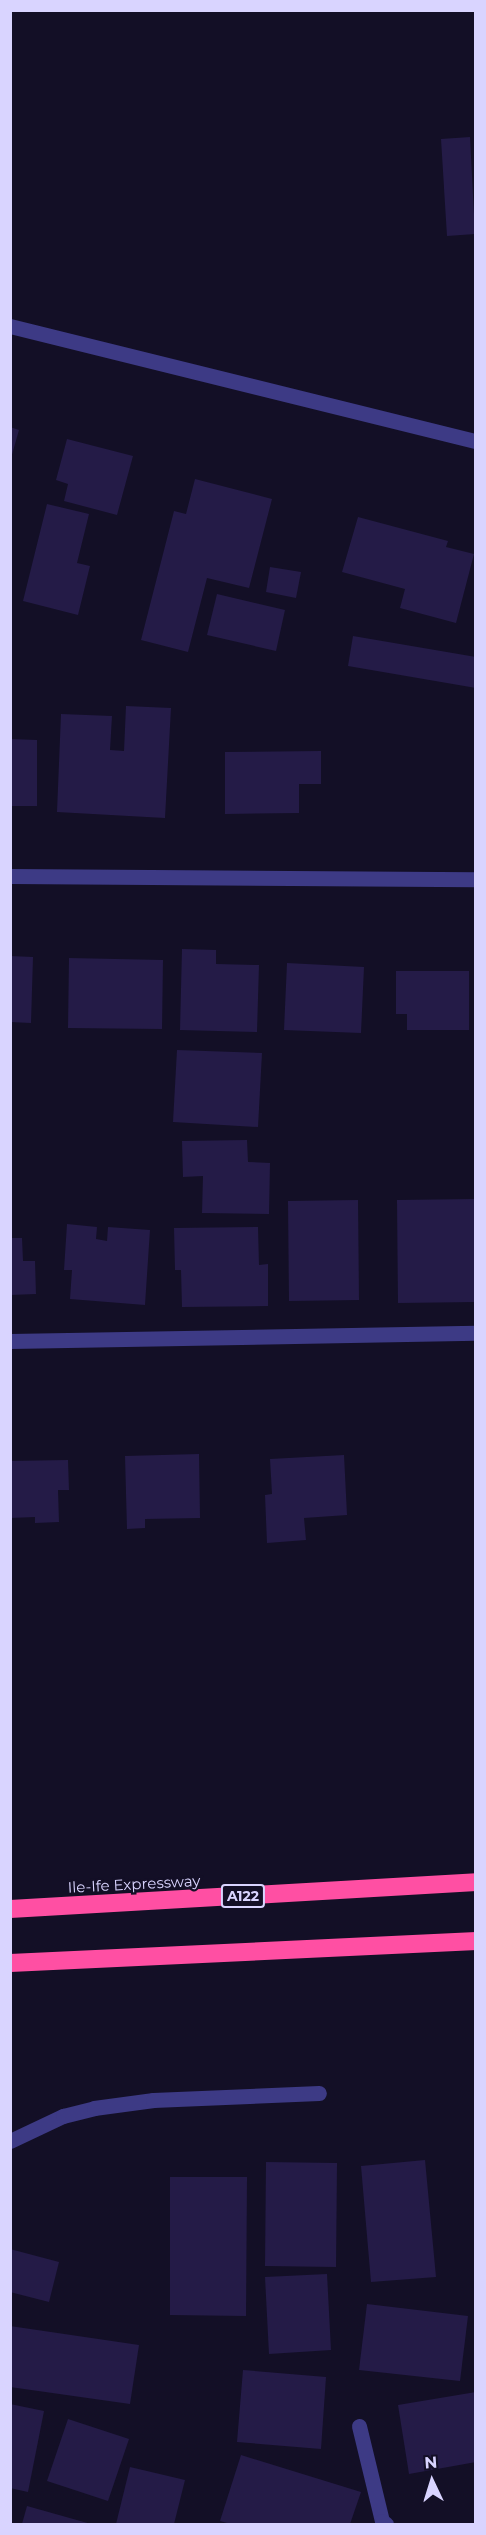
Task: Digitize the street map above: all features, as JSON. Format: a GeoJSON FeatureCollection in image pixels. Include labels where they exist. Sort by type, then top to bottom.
{"type":"FeatureCollection","features":[{"type":"Feature","properties":{"kind":"highway","name":"Ile-Ife Expressway"},"geometry":{"type":"LineString","coordinates":[[10,1909],[476,1882]]}},
{"type":"Feature","properties":{"kind":"highway"},"geometry":{"type":"LineString","coordinates":[[10,1963],[476,1941]]}},
{"type":"Feature","properties":{"kind":"street"},"geometry":{"type":"LineString","coordinates":[[10,326],[476,441]]}},
{"type":"Feature","properties":{"kind":"street"},"geometry":{"type":"LineString","coordinates":[[10,876],[476,879]]}},
{"type":"Feature","properties":{"kind":"street"},"geometry":{"type":"LineString","coordinates":[[10,1341],[476,1333]]}},
{"type":"Feature","properties":{"kind":"street"},"geometry":{"type":"LineString","coordinates":[[10,2141],[63,2116],[94,2108],[153,2100],[319,2093]]}},
{"type":"Feature","properties":{"kind":"street"},"geometry":{"type":"LineString","coordinates":[[359,2426],[382,2521],[386,2524]]}},
{"type":"Feature","properties":{"kind":"building"},"geometry":{"type":"Polygon","coordinates":[[[470,137],[475,234],[447,236],[441,139],[470,137]]]}},
{"type":"Feature","properties":{"kind":"building"},"geometry":{"type":"Polygon","coordinates":[[[10,427],[19,430],[11,458],[10,458],[10,427]]]}},
{"type":"Feature","properties":{"kind":"building"},"geometry":{"type":"Polygon","coordinates":[[[67,439],[133,456],[117,515],[64,501],[68,484],[56,480],[67,439]]]}},
{"type":"Feature","properties":{"kind":"building"},"geometry":{"type":"Polygon","coordinates":[[[195,479],[272,499],[249,588],[207,578],[188,652],[141,640],[174,511],[186,514],[195,479]]]}},
{"type":"Feature","properties":{"kind":"building"},"geometry":{"type":"Polygon","coordinates":[[[47,504],[89,514],[77,563],[90,566],[78,615],[23,601],[47,504]]]}},
{"type":"Feature","properties":{"kind":"building"},"geometry":{"type":"Polygon","coordinates":[[[358,517],[448,541],[446,547],[474,554],[456,623],[400,608],[405,589],[342,572],[358,517]]]}},
{"type":"Feature","properties":{"kind":"building"},"geometry":{"type":"Polygon","coordinates":[[[270,567],[301,572],[296,598],[266,592],[270,567]]]}},
{"type":"Feature","properties":{"kind":"building"},"geometry":{"type":"Polygon","coordinates":[[[217,594],[285,610],[276,651],[207,635],[217,594]]]}},
{"type":"Feature","properties":{"kind":"building"},"geometry":{"type":"Polygon","coordinates":[[[353,636],[476,657],[476,688],[348,666],[353,636]]]}},
{"type":"Feature","properties":{"kind":"building"},"geometry":{"type":"Polygon","coordinates":[[[126,706],[171,708],[165,818],[57,812],[61,714],[112,716],[110,750],[124,751],[126,706]]]}},
{"type":"Feature","properties":{"kind":"building"},"geometry":{"type":"Polygon","coordinates":[[[10,739],[37,740],[37,806],[10,806],[10,739]]]}},
{"type":"Feature","properties":{"kind":"building"},"geometry":{"type":"Polygon","coordinates":[[[321,751],[321,784],[299,784],[299,813],[225,814],[225,752],[321,751]]]}},
{"type":"Feature","properties":{"kind":"building"},"geometry":{"type":"Polygon","coordinates":[[[182,949],[216,950],[216,964],[259,965],[257,1032],[180,1030],[182,949]]]}},
{"type":"Feature","properties":{"kind":"building"},"geometry":{"type":"Polygon","coordinates":[[[10,956],[33,957],[31,1023],[10,1022],[10,956]]]}},
{"type":"Feature","properties":{"kind":"building"},"geometry":{"type":"Polygon","coordinates":[[[69,958],[163,960],[162,1029],[68,1028],[69,958]]]}},
{"type":"Feature","properties":{"kind":"building"},"geometry":{"type":"Polygon","coordinates":[[[287,963],[364,967],[361,1033],[284,1030],[287,963]]]}},
{"type":"Feature","properties":{"kind":"building"},"geometry":{"type":"Polygon","coordinates":[[[396,971],[469,971],[469,1030],[407,1030],[407,1014],[396,1014],[396,971]]]}},
{"type":"Feature","properties":{"kind":"building"},"geometry":{"type":"Polygon","coordinates":[[[177,1050],[262,1053],[258,1127],[173,1122],[177,1050]]]}},
{"type":"Feature","properties":{"kind":"building"},"geometry":{"type":"Polygon","coordinates":[[[247,1140],[248,1162],[270,1163],[269,1214],[202,1213],[203,1176],[183,1177],[182,1141],[247,1140]]]}},
{"type":"Feature","properties":{"kind":"building"},"geometry":{"type":"Polygon","coordinates":[[[475,1199],[476,1302],[398,1303],[397,1200],[475,1199]]]}},
{"type":"Feature","properties":{"kind":"building"},"geometry":{"type":"Polygon","coordinates":[[[358,1200],[359,1300],[289,1301],[288,1201],[358,1200]]]}},
{"type":"Feature","properties":{"kind":"building"},"geometry":{"type":"Polygon","coordinates":[[[67,1224],[97,1227],[96,1239],[107,1241],[108,1227],[150,1230],[145,1305],[70,1299],[72,1270],[64,1270],[67,1224]]]}},
{"type":"Feature","properties":{"kind":"building"},"geometry":{"type":"Polygon","coordinates":[[[258,1227],[259,1265],[268,1264],[268,1306],[182,1307],[181,1270],[175,1270],[174,1228],[258,1227]]]}},
{"type":"Feature","properties":{"kind":"building"},"geometry":{"type":"Polygon","coordinates":[[[10,1238],[22,1238],[23,1261],[35,1261],[36,1294],[10,1295],[10,1238]]]}},
{"type":"Feature","properties":{"kind":"building"},"geometry":{"type":"Polygon","coordinates":[[[199,1454],[200,1518],[145,1519],[145,1528],[127,1529],[125,1456],[199,1454]]]}},
{"type":"Feature","properties":{"kind":"building"},"geometry":{"type":"Polygon","coordinates":[[[344,1455],[347,1515],[304,1518],[306,1540],[267,1543],[265,1495],[272,1494],[270,1459],[344,1455]]]}},
{"type":"Feature","properties":{"kind":"building"},"geometry":{"type":"Polygon","coordinates":[[[68,1460],[69,1490],[58,1490],[59,1522],[35,1523],[35,1517],[10,1518],[10,1461],[68,1460]]]}},
{"type":"Feature","properties":{"kind":"building"},"geometry":{"type":"Polygon","coordinates":[[[425,2160],[436,2277],[371,2282],[361,2166],[425,2160]]]}},
{"type":"Feature","properties":{"kind":"building"},"geometry":{"type":"Polygon","coordinates":[[[266,2162],[337,2163],[336,2267],[265,2266],[266,2162]]]}},
{"type":"Feature","properties":{"kind":"building"},"geometry":{"type":"Polygon","coordinates":[[[170,2177],[247,2177],[246,2316],[170,2315],[170,2177]]]}},
{"type":"Feature","properties":{"kind":"building"},"geometry":{"type":"Polygon","coordinates":[[[10,2249],[59,2262],[49,2302],[10,2292],[10,2249]]]}},
{"type":"Feature","properties":{"kind":"building"},"geometry":{"type":"Polygon","coordinates":[[[327,2274],[331,2350],[269,2354],[265,2277],[327,2274]]]}},
{"type":"Feature","properties":{"kind":"building"},"geometry":{"type":"Polygon","coordinates":[[[367,2304],[468,2316],[460,2381],[359,2370],[367,2304]]]}},
{"type":"Feature","properties":{"kind":"building"},"geometry":{"type":"Polygon","coordinates":[[[10,2326],[139,2345],[130,2404],[10,2387],[10,2326]]]}},
{"type":"Feature","properties":{"kind":"building"},"geometry":{"type":"Polygon","coordinates":[[[243,2370],[326,2377],[321,2449],[237,2442],[243,2370]]]}},
{"type":"Feature","properties":{"kind":"building"},"geometry":{"type":"Polygon","coordinates":[[[476,2392],[476,2462],[409,2474],[398,2405],[476,2392]]]}},
{"type":"Feature","properties":{"kind":"building"},"geometry":{"type":"Polygon","coordinates":[[[10,2404],[44,2411],[28,2492],[10,2488],[10,2404]]]}},
{"type":"Feature","properties":{"kind":"building"},"geometry":{"type":"Polygon","coordinates":[[[68,2419],[129,2439],[108,2501],[47,2481],[68,2419]]]}},
{"type":"Feature","properties":{"kind":"building"},"geometry":{"type":"Polygon","coordinates":[[[241,2455],[361,2492],[350,2524],[231,2524],[220,2521],[241,2455]]]}},
{"type":"Feature","properties":{"kind":"building"},"geometry":{"type":"Polygon","coordinates":[[[130,2467],[185,2480],[174,2524],[116,2524],[130,2467]]]}},
{"type":"Feature","properties":{"kind":"building"},"geometry":{"type":"Polygon","coordinates":[[[27,2506],[91,2524],[22,2524],[27,2506]]]}}]}
